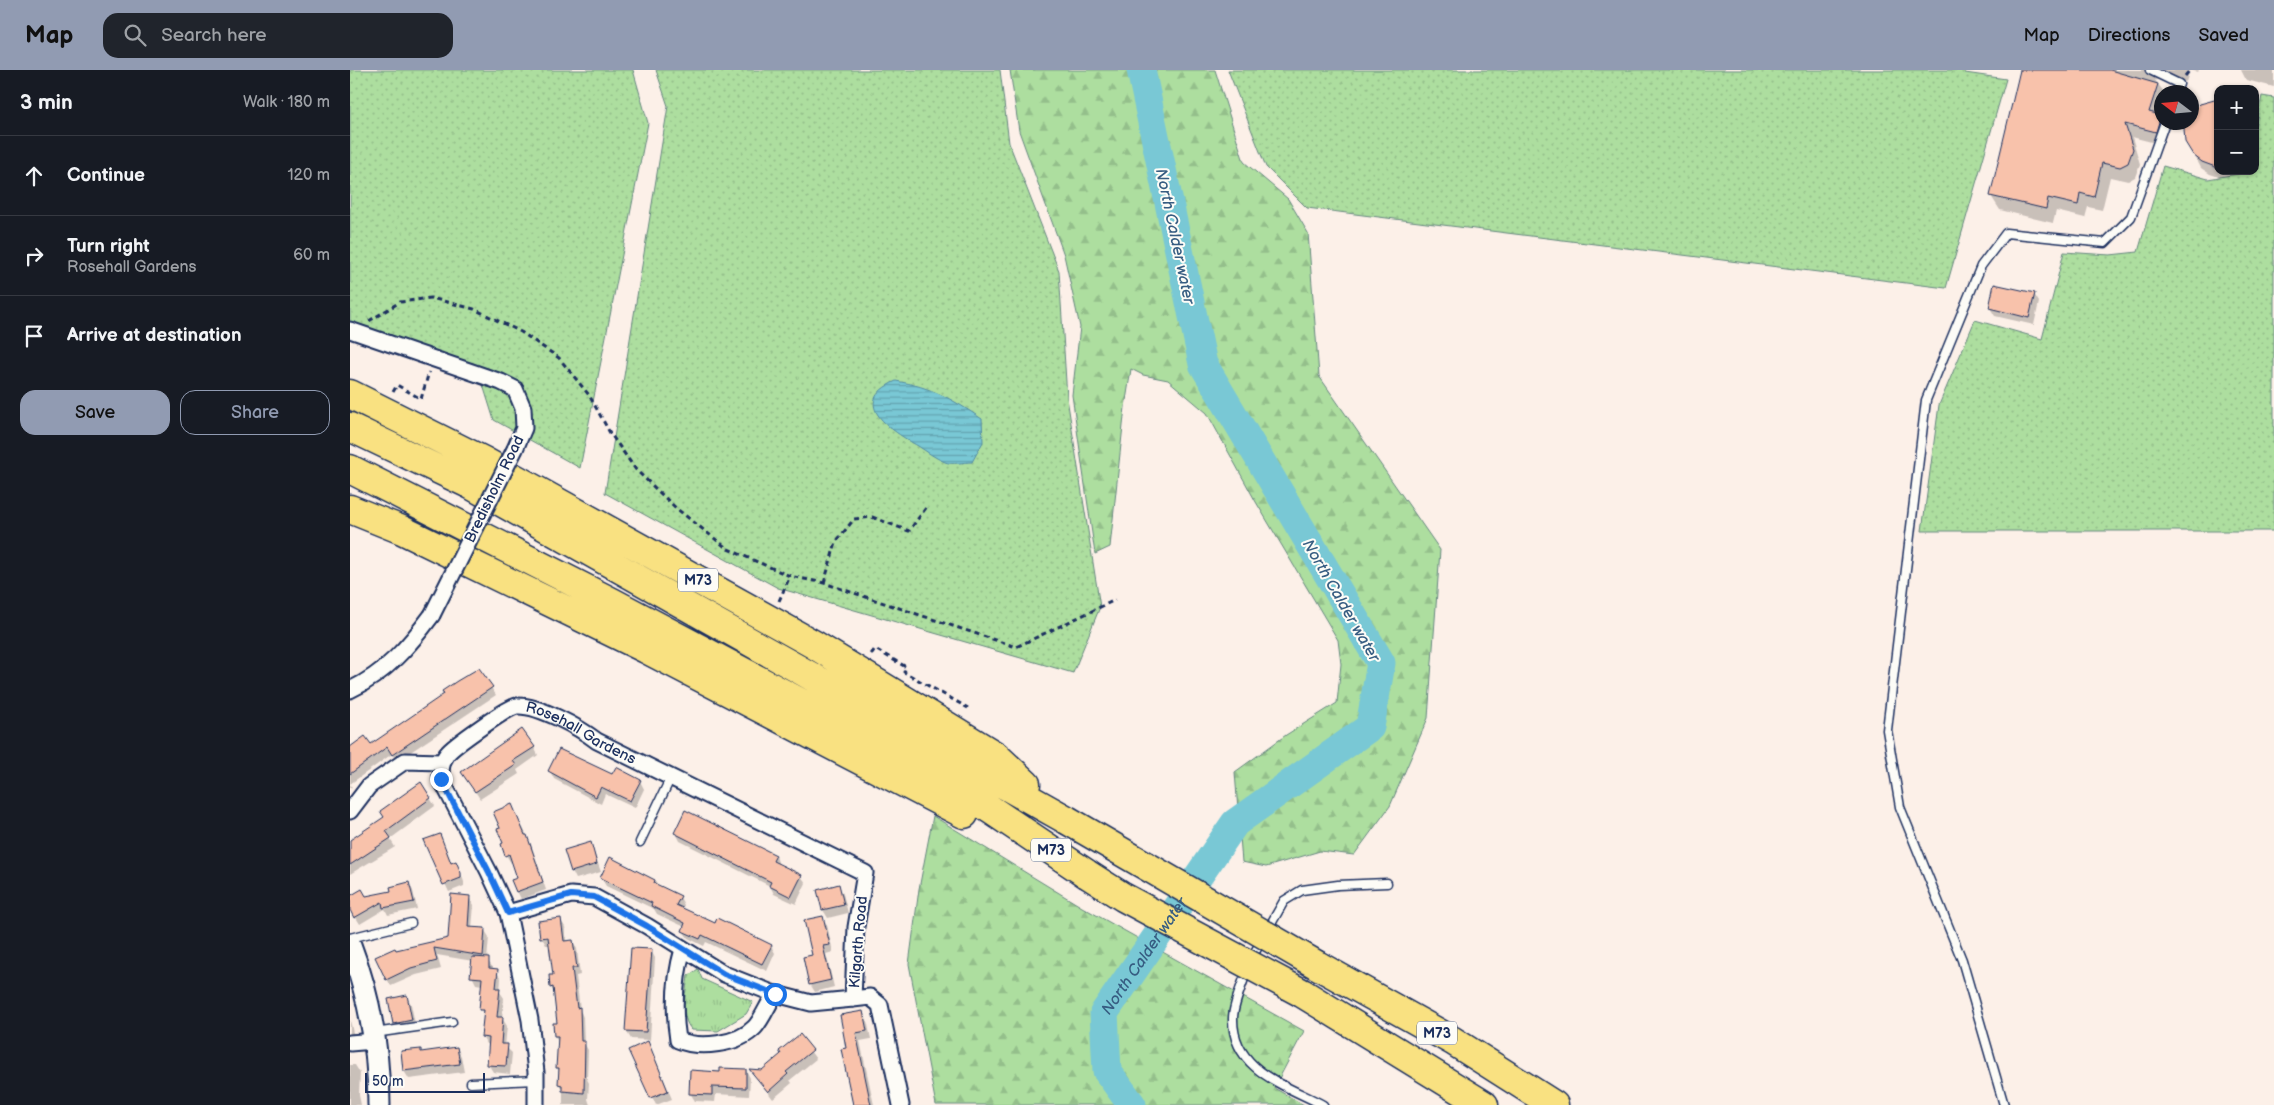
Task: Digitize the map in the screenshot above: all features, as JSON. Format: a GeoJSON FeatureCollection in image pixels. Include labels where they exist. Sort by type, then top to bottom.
{"type":"FeatureCollection","features":[{"type":"Feature","properties":{"kind":"highway","name":"M73"},"geometry":{"type":"LineString","coordinates":[[350,394],[482,460],[813,644],[996,756],[1036,798]]}},
{"type":"Feature","properties":{"kind":"highway","name":"M73"},"geometry":{"type":"LineString","coordinates":[[350,427],[471,485],[1036,798],[1317,966],[1453,1042],[1554,1105]]}},
{"type":"Feature","properties":{"kind":"highway","name":"M73"},"geometry":{"type":"LineString","coordinates":[[350,469],[688,642],[860,734],[976,799],[1013,832],[1123,897],[1302,993],[1484,1105]]}},
{"type":"Feature","properties":{"kind":"highway"},"geometry":{"type":"LineString","coordinates":[[350,499],[549,580],[688,642]]}},
{"type":"Feature","properties":{"kind":"highway"},"geometry":{"type":"LineString","coordinates":[[350,509],[402,530],[646,648],[1013,832]]}},
{"type":"Feature","properties":{"kind":"street","name":"Bredisholm Road"},"geometry":{"type":"LineString","coordinates":[[350,690],[384,669],[406,649],[432,615],[524,428],[523,408],[515,389],[501,382],[352,332]]}},
{"type":"Feature","properties":{"kind":"street","name":"Rosehall Gardens"},"geometry":{"type":"LineString","coordinates":[[442,762],[448,752],[504,711],[516,706],[535,710],[578,727],[598,741],[865,873]]}},
{"type":"Feature","properties":{"kind":"street"},"geometry":{"type":"LineString","coordinates":[[350,811],[369,786],[405,761],[442,762],[441,779],[508,913],[530,1020],[536,1080],[536,1105]]}},
{"type":"Feature","properties":{"kind":"street","name":"Kilgarth Road"},"geometry":{"type":"LineString","coordinates":[[865,873],[856,927],[853,999],[870,997],[880,1005],[901,1105]]}},
{"type":"Feature","properties":{"kind":"street"},"geometry":{"type":"LineString","coordinates":[[508,913],[571,895],[594,897],[647,926],[724,974],[775,994],[811,1003],[853,999]]}},
{"type":"Feature","properties":{"kind":"street"},"geometry":{"type":"LineString","coordinates":[[351,949],[366,989],[373,1037],[379,1105]]}},
{"type":"Feature","properties":{"kind":"street"},"geometry":{"type":"LineString","coordinates":[[683,949],[674,986],[678,1040],[688,1044],[713,1044],[736,1039],[754,1028],[775,994]]}},
{"type":"Feature","properties":{"kind":"street"},"geometry":{"type":"LineString","coordinates":[[350,1043],[373,1037]]}},
{"type":"Feature","properties":{"kind":"lane"},"geometry":{"type":"LineString","coordinates":[[2150,70],[2179,85]]}},
{"type":"Feature","properties":{"kind":"lane"},"geometry":{"type":"LineString","coordinates":[[2004,1105],[1962,960],[1900,807],[1887,730],[1926,400],[1981,266],[2006,233],[2105,243],[2131,218],[2162,130]]}},
{"type":"Feature","properties":{"kind":"lane"},"geometry":{"type":"LineString","coordinates":[[640,842],[671,777]]}},
{"type":"Feature","properties":{"kind":"lane"},"geometry":{"type":"LineString","coordinates":[[1323,1105],[1257,1071],[1237,1046],[1232,1016],[1253,952],[1284,901],[1302,890],[1338,885],[1387,883]]}},
{"type":"Feature","properties":{"kind":"lane"},"geometry":{"type":"LineString","coordinates":[[351,949],[411,923]]}},
{"type":"Feature","properties":{"kind":"lane"},"geometry":{"type":"LineString","coordinates":[[373,1037],[452,1022]]}},
{"type":"Feature","properties":{"kind":"lane"},"geometry":{"type":"LineString","coordinates":[[471,1083],[536,1080]]}},
{"type":"Feature","properties":{"kind":"path"},"geometry":{"type":"LineString","coordinates":[[352,332],[400,302],[431,298],[474,309],[521,332],[559,358],[589,395],[610,433],[636,470],[677,509],[728,549],[790,576],[824,583],[1016,647],[1115,600]]}},
{"type":"Feature","properties":{"kind":"path"},"geometry":{"type":"LineString","coordinates":[[393,393],[397,385],[421,399],[433,359]]}},
{"type":"Feature","properties":{"kind":"path"},"geometry":{"type":"LineString","coordinates":[[824,583],[836,542],[854,520],[872,518],[909,531],[928,505]]}},
{"type":"Feature","properties":{"kind":"path"},"geometry":{"type":"LineString","coordinates":[[787,606],[778,601],[790,576]]}},
{"type":"Feature","properties":{"kind":"path"},"geometry":{"type":"LineString","coordinates":[[864,649],[872,653],[875,649],[906,667],[904,672],[968,708]]}},
{"type":"Feature","properties":{"kind":"green space"},"geometry":{"type":"Polygon","coordinates":[[[350,70],[633,70],[648,123],[580,468],[494,420],[478,369],[350,323],[350,70]]]}},
{"type":"Feature","properties":{"kind":"green space"},"geometry":{"type":"Polygon","coordinates":[[[656,70],[1000,70],[1009,143],[1059,271],[1067,398],[1100,607],[1073,673],[778,588],[605,493],[668,106],[656,70]]]}},
{"type":"Feature","properties":{"kind":"green space"},"geometry":{"type":"Polygon","coordinates":[[[1010,70],[1215,70],[1244,162],[1288,199],[1308,233],[1319,376],[1440,550],[1428,718],[1390,806],[1354,855],[1320,851],[1266,867],[1242,862],[1235,772],[1286,735],[1337,703],[1341,664],[1338,640],[1256,502],[1207,413],[1168,380],[1143,375],[1131,369],[1125,407],[1110,547],[1095,554],[1072,395],[1080,327],[1064,255],[1019,131],[1010,70]]]}},
{"type":"Feature","properties":{"kind":"green space"},"geometry":{"type":"Polygon","coordinates":[[[1228,70],[1965,70],[1965,73],[2006,79],[1946,288],[1307,208],[1266,167],[1228,70]]]}},
{"type":"Feature","properties":{"kind":"green space"},"geometry":{"type":"Polygon","coordinates":[[[2262,96],[2274,98],[2274,531],[1922,531],[1939,405],[1975,320],[2042,339],[2064,252],[2110,255],[2138,252],[2163,166],[2208,179],[2232,175],[2259,175],[2259,110],[2262,96]]]}},
{"type":"Feature","properties":{"kind":"green space"},"geometry":{"type":"Polygon","coordinates":[[[933,816],[1082,907],[1304,1031],[1274,1088],[1304,1105],[936,1105],[909,964],[919,889],[933,816]]]}},
{"type":"Feature","properties":{"kind":"green space"},"geometry":{"type":"Polygon","coordinates":[[[698,969],[702,979],[753,1002],[746,1014],[718,1031],[692,1030],[688,1025],[684,1012],[685,997],[688,976],[698,969]]]}},
{"type":"Feature","properties":{"kind":"water"},"geometry":{"type":"Polygon","coordinates":[[[896,381],[931,390],[961,405],[982,419],[983,442],[972,462],[945,462],[887,425],[879,416],[875,407],[875,398],[882,389],[896,381]]]}},
{"type":"Feature","properties":{"kind":"building"},"geometry":{"type":"Polygon","coordinates":[[[2020,70],[2110,70],[2158,84],[2154,85],[2154,96],[2149,112],[2154,113],[2154,130],[2157,130],[2156,132],[2125,124],[2133,149],[2128,163],[2120,167],[2102,163],[2094,197],[2080,193],[2078,205],[2048,198],[2046,209],[1990,196],[2020,70]]]}},
{"type":"Feature","properties":{"kind":"building"},"geometry":{"type":"Polygon","coordinates":[[[2214,100],[2214,166],[2202,162],[2193,155],[2185,142],[2184,130],[2199,130],[2200,104],[2214,100]]]}},
{"type":"Feature","properties":{"kind":"building"},"geometry":{"type":"Polygon","coordinates":[[[1994,284],[2035,293],[2029,318],[1989,308],[1994,284]]]}},
{"type":"Feature","properties":{"kind":"building"},"geometry":{"type":"Polygon","coordinates":[[[479,668],[493,687],[392,755],[387,747],[350,774],[350,747],[365,736],[371,744],[444,694],[442,691],[479,668]]]}},
{"type":"Feature","properties":{"kind":"building"},"geometry":{"type":"Polygon","coordinates":[[[522,729],[535,747],[513,761],[516,765],[475,792],[461,772],[522,729]]]}},
{"type":"Feature","properties":{"kind":"building"},"geometry":{"type":"Polygon","coordinates":[[[559,749],[612,774],[616,767],[641,780],[630,801],[601,787],[596,797],[548,771],[559,749]]]}},
{"type":"Feature","properties":{"kind":"building"},"geometry":{"type":"Polygon","coordinates":[[[421,782],[431,798],[386,831],[391,838],[350,865],[350,840],[384,817],[380,811],[421,782]]]}},
{"type":"Feature","properties":{"kind":"building"},"geometry":{"type":"Polygon","coordinates":[[[512,804],[525,835],[527,835],[543,882],[516,892],[511,880],[517,878],[509,854],[505,856],[501,844],[503,843],[497,829],[500,828],[493,812],[512,804]]]}},
{"type":"Feature","properties":{"kind":"building"},"geometry":{"type":"Polygon","coordinates":[[[685,810],[776,855],[773,861],[802,875],[791,897],[769,886],[771,882],[674,833],[685,810]]]}},
{"type":"Feature","properties":{"kind":"building"},"geometry":{"type":"Polygon","coordinates":[[[440,834],[451,863],[456,861],[461,873],[461,878],[443,885],[423,840],[440,834]]]}},
{"type":"Feature","properties":{"kind":"building"},"geometry":{"type":"Polygon","coordinates":[[[591,842],[597,864],[571,872],[564,850],[591,842]]]}},
{"type":"Feature","properties":{"kind":"building"},"geometry":{"type":"Polygon","coordinates":[[[610,857],[655,880],[654,883],[681,896],[676,905],[715,923],[717,918],[772,945],[762,964],[702,935],[700,939],[682,931],[685,923],[651,906],[652,903],[600,878],[610,857]]]}},
{"type":"Feature","properties":{"kind":"building"},"geometry":{"type":"Polygon","coordinates":[[[409,882],[414,902],[383,908],[382,902],[354,918],[350,910],[350,896],[362,889],[366,896],[391,891],[390,887],[409,882]]]}},
{"type":"Feature","properties":{"kind":"building"},"geometry":{"type":"Polygon","coordinates":[[[839,884],[844,905],[822,910],[817,890],[839,884]]]}},
{"type":"Feature","properties":{"kind":"building"},"geometry":{"type":"Polygon","coordinates":[[[451,894],[470,896],[468,927],[485,928],[483,956],[434,948],[437,961],[411,968],[386,980],[375,957],[395,948],[396,950],[448,938],[451,894]]]}},
{"type":"Feature","properties":{"kind":"building"},"geometry":{"type":"Polygon","coordinates":[[[823,916],[830,945],[823,946],[831,980],[809,985],[803,957],[812,955],[804,920],[823,916]]]}},
{"type":"Feature","properties":{"kind":"building"},"geometry":{"type":"Polygon","coordinates":[[[561,918],[564,941],[573,940],[577,968],[572,968],[577,1008],[580,1007],[581,1041],[585,1041],[584,1093],[562,1091],[562,1085],[558,1084],[559,1068],[556,1068],[558,1036],[554,1036],[553,1023],[557,1023],[553,987],[550,988],[549,975],[553,975],[548,937],[540,938],[538,921],[561,918]]]}},
{"type":"Feature","properties":{"kind":"building"},"geometry":{"type":"Polygon","coordinates":[[[631,948],[652,949],[646,1032],[625,1031],[631,948]]]}},
{"type":"Feature","properties":{"kind":"building"},"geometry":{"type":"Polygon","coordinates":[[[472,957],[489,958],[489,968],[498,969],[496,988],[500,988],[497,1017],[503,1017],[501,1044],[508,1044],[506,1066],[487,1065],[489,1038],[481,1037],[484,1010],[479,1010],[482,978],[470,977],[472,957]]]}},
{"type":"Feature","properties":{"kind":"building"},"geometry":{"type":"Polygon","coordinates":[[[407,995],[412,1020],[393,1024],[388,999],[407,995]]]}},
{"type":"Feature","properties":{"kind":"building"},"geometry":{"type":"Polygon","coordinates":[[[863,1011],[867,1031],[856,1033],[871,1105],[853,1105],[841,1049],[846,1048],[840,1015],[863,1011]]]}},
{"type":"Feature","properties":{"kind":"building"},"geometry":{"type":"Polygon","coordinates":[[[800,1034],[813,1050],[786,1072],[788,1074],[768,1092],[749,1069],[762,1070],[781,1054],[779,1051],[800,1034]]]}},
{"type":"Feature","properties":{"kind":"building"},"geometry":{"type":"Polygon","coordinates":[[[648,1041],[668,1091],[650,1098],[628,1050],[648,1041]]]}},
{"type":"Feature","properties":{"kind":"building"},"geometry":{"type":"Polygon","coordinates":[[[457,1047],[460,1064],[403,1071],[401,1051],[421,1049],[421,1052],[457,1047]]]}},
{"type":"Feature","properties":{"kind":"building"},"geometry":{"type":"Polygon","coordinates":[[[720,1068],[746,1069],[746,1088],[712,1087],[712,1095],[689,1094],[690,1070],[720,1072],[720,1068]]]}},
{"type":"Feature","properties":{"kind":"waterway","name":"North Calder water"},"geometry":{"type":"LineString","coordinates":[[1132,1105],[1107,1071],[1104,1013],[1235,823],[1370,727],[1381,663],[1203,364],[1141,70]]}},
{"type":"Feature","properties":{"kind":"route"},"geometry":{"type":"LineString","coordinates":[[441,779],[508,913],[571,895],[594,897],[647,926],[724,974],[775,994]]}}]}
